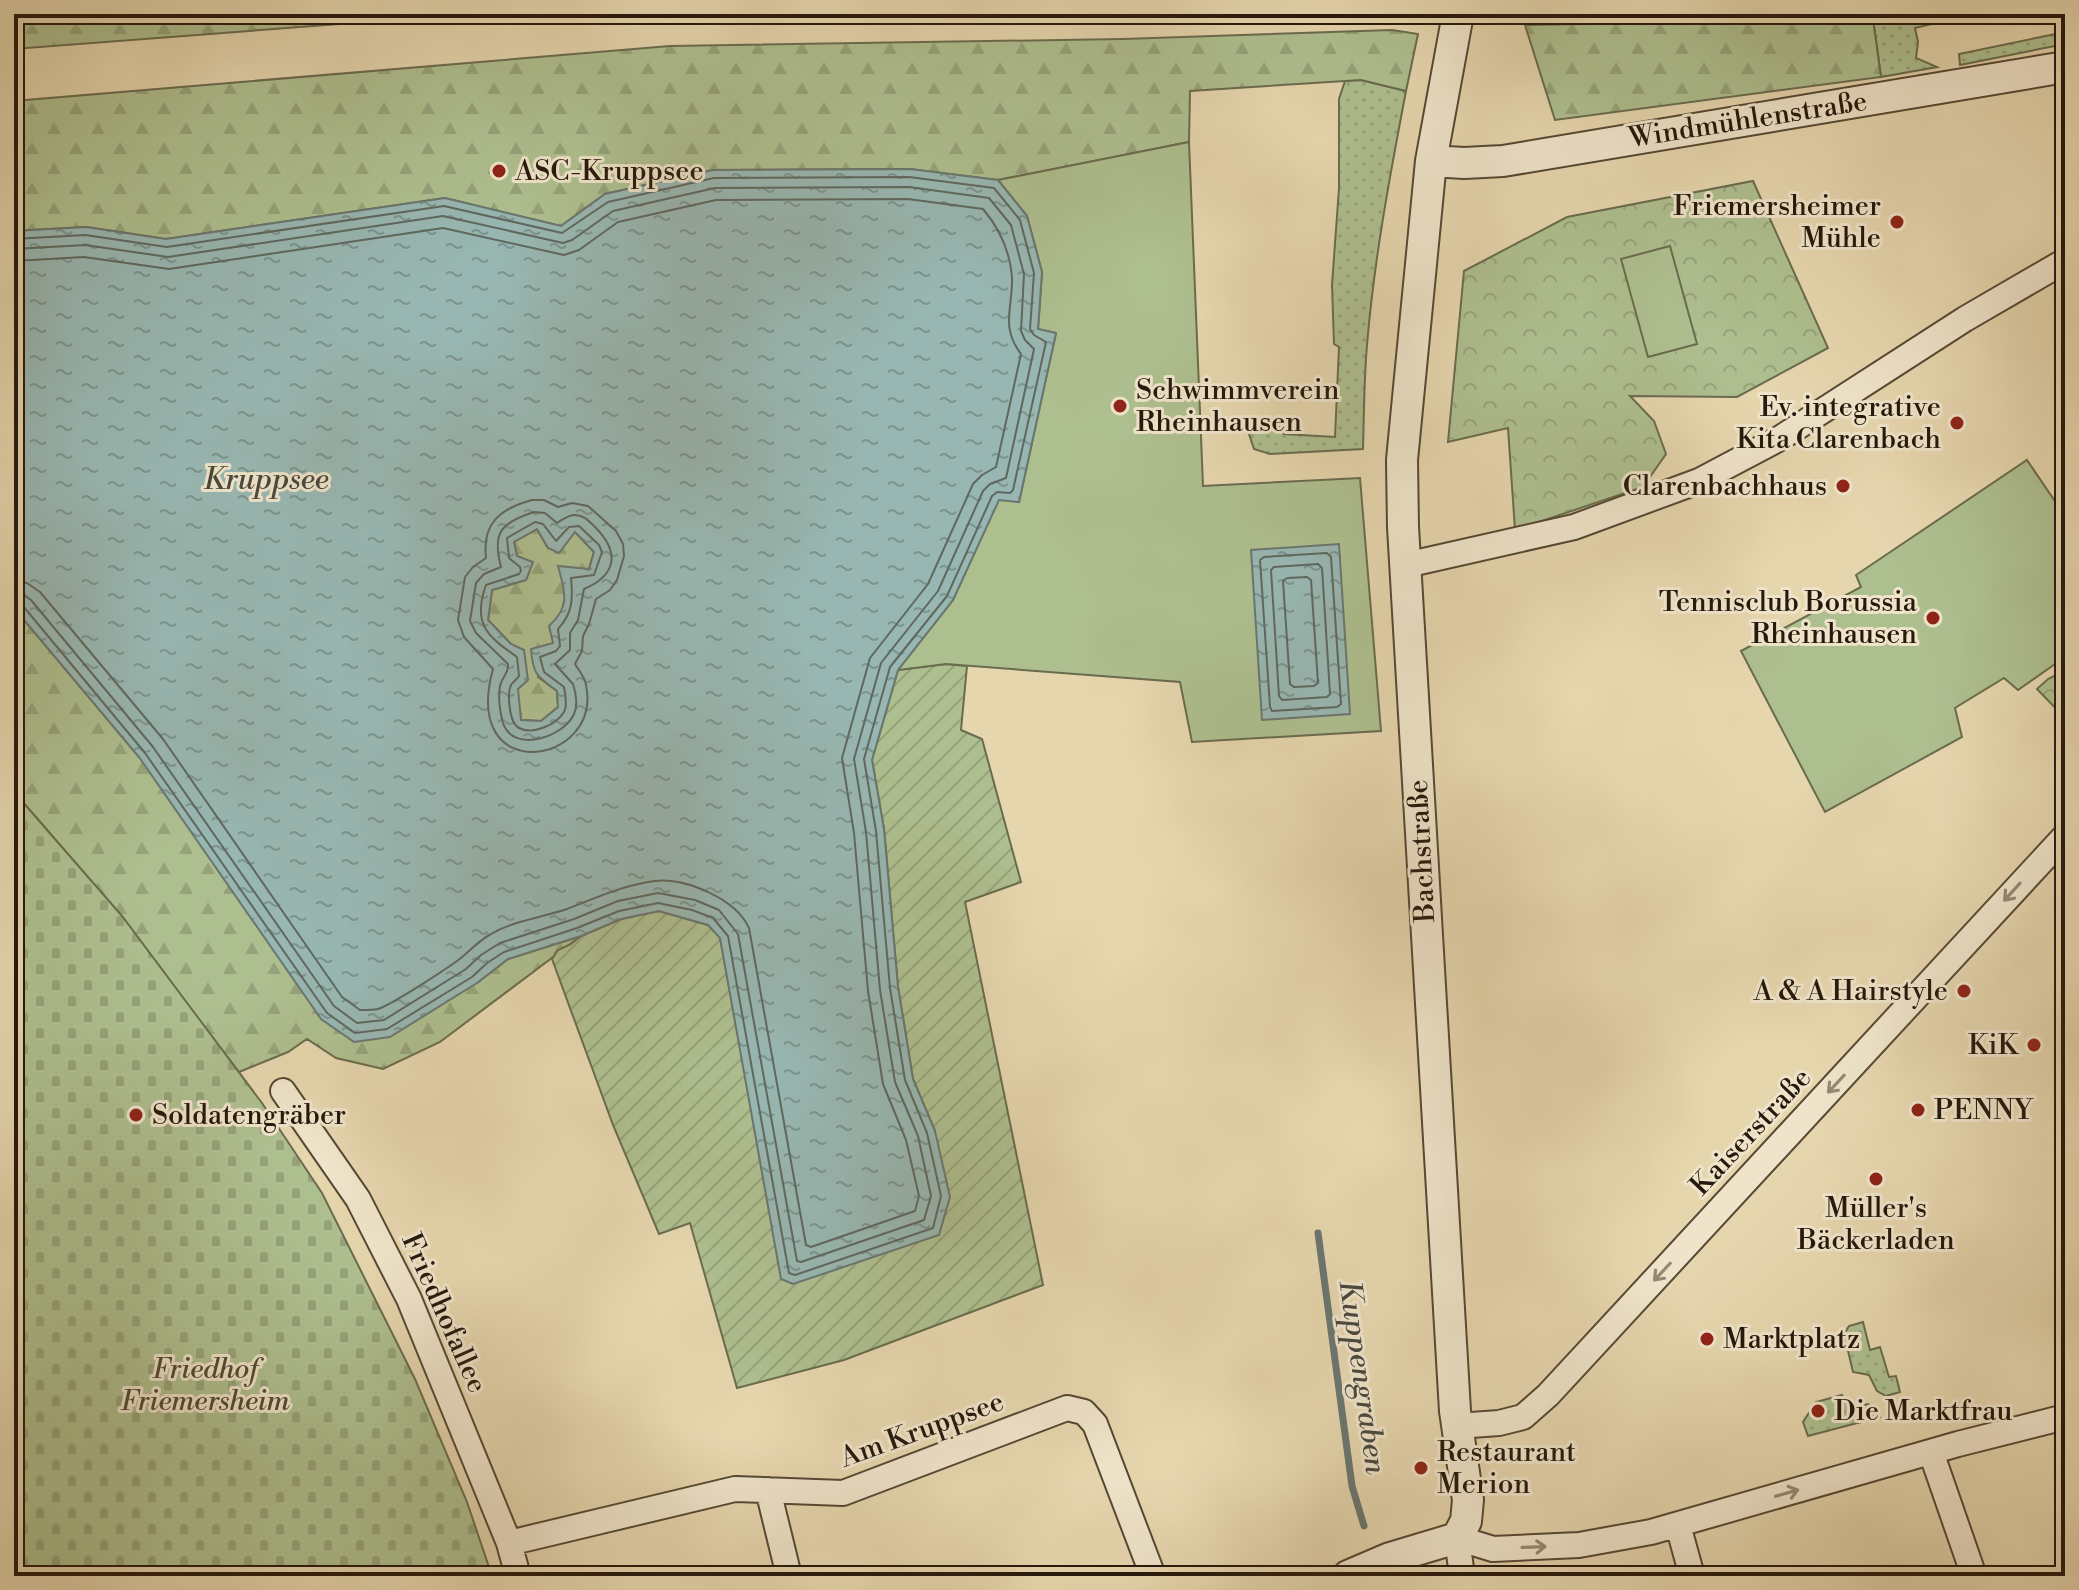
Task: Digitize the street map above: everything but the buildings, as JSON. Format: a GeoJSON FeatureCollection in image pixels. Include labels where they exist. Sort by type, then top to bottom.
{"type":"FeatureCollection","features":[{"type":"Feature","properties":{"kind":"street","name":"Bachstraße"},"geometry":{"type":"LineString","coordinates":[[1457,1538],[1466,1521],[1468,1500],[1457,1426],[1427,955],[1402,460],[1431,161],[1458,14]]}},
{"type":"Feature","properties":{"kind":"street","name":"Windmühlenstraße"},"geometry":{"type":"LineString","coordinates":[[1431,161],[1503,161],[2065,67]]}},
{"type":"Feature","properties":{"kind":"street"},"geometry":{"type":"LineString","coordinates":[[1406,565],[1574,527],[1699,481],[1782,437],[1965,319],[2065,261]]}},
{"type":"Feature","properties":{"kind":"street","name":"Kaiserstraße"},"geometry":{"type":"LineString","coordinates":[[1457,1426],[1499,1423],[1523,1417],[1548,1395],[2065,836]]}},
{"type":"Feature","properties":{"kind":"street","name":"Friedhofallee"},"geometry":{"type":"LineString","coordinates":[[283,1091],[358,1199],[409,1299],[509,1543],[518,1576]]}},
{"type":"Feature","properties":{"kind":"street","name":"Am Kruppsee"},"geometry":{"type":"LineString","coordinates":[[509,1543],[735,1489],[843,1493],[1067,1408],[1084,1412],[1095,1424],[1153,1576]]}},
{"type":"Feature","properties":{"kind":"street"},"geometry":{"type":"LineString","coordinates":[[1349,1576],[1390,1558],[1457,1538],[1493,1549],[1579,1545],[1678,1525],[2065,1417]]}},
{"type":"Feature","properties":{"kind":"street"},"geometry":{"type":"LineString","coordinates":[[1931,1452],[1974,1576]]}},
{"type":"Feature","properties":{"kind":"street"},"geometry":{"type":"LineString","coordinates":[[768,1490],[789,1576]]}},
{"type":"Feature","properties":{"kind":"street"},"geometry":{"type":"LineString","coordinates":[[1678,1525],[1692,1576]]}},
{"type":"Feature","properties":{"kind":"street"},"geometry":{"type":"LineString","coordinates":[[1457,1538],[1462,1576]]}},
{"type":"Feature","properties":{"kind":"green space"},"geometry":{"type":"Polygon","coordinates":[[[151,14],[471,14],[14,49],[14,23],[151,14]]]}},
{"type":"Feature","properties":{"kind":"green space"},"geometry":{"type":"Polygon","coordinates":[[[1888,14],[1974,14],[1915,28],[1918,42],[1916,58],[1937,67],[1881,77],[1873,19],[1888,14]]]}},
{"type":"Feature","properties":{"kind":"green space"},"geometry":{"type":"Polygon","coordinates":[[[1873,19],[1881,77],[1555,120],[1525,25],[1873,19]]]}},
{"type":"Feature","properties":{"kind":"green space"},"geometry":{"type":"Polygon","coordinates":[[[1392,30],[1418,34],[1406,91],[1361,80],[1190,91],[1189,142],[998,180],[910,169],[713,170],[605,194],[561,226],[445,198],[166,239],[86,227],[14,231],[14,101],[670,46],[1123,39],[1392,30]]]}},
{"type":"Feature","properties":{"kind":"green space"},"geometry":{"type":"Polygon","coordinates":[[[2065,32],[2065,44],[1960,65],[1959,54],[2065,32]]]}},
{"type":"Feature","properties":{"kind":"green space"},"geometry":{"type":"Polygon","coordinates":[[[1361,80],[1406,91],[1374,281],[1366,358],[1363,449],[1270,454],[1254,449],[1246,425],[1283,427],[1284,434],[1335,437],[1339,347],[1334,344],[1332,285],[1339,188],[1339,99],[1345,81],[1361,80]]]}},
{"type":"Feature","properties":{"kind":"green space","name":"Schwimmverein Rheinhausen"},"geometry":{"type":"Polygon","coordinates":[[[1189,142],[1203,486],[1360,478],[1381,731],[1192,742],[1180,682],[946,664],[898,670],[953,600],[999,499],[1019,502],[1056,333],[1038,329],[1042,272],[1027,216],[998,180],[1189,142]]]}},
{"type":"Feature","properties":{"kind":"green space"},"geometry":{"type":"Polygon","coordinates":[[[1753,181],[1828,348],[1737,397],[1630,396],[1654,421],[1666,454],[1643,487],[1515,530],[1508,428],[1448,442],[1464,271],[1567,217],[1753,181]]]}},
{"type":"Feature","properties":{"kind":"green space"},"geometry":{"type":"Polygon","coordinates":[[[1670,246],[1697,344],[1648,357],[1621,259],[1670,246]]]}},
{"type":"Feature","properties":{"kind":"green space","name":"Tennisclub Borussia Rheinhausen"},"geometry":{"type":"Polygon","coordinates":[[[2027,460],[2065,516],[2065,657],[2018,690],[2004,678],[1955,708],[1962,737],[1825,812],[1741,651],[1861,587],[1856,575],[2027,460]]]}},
{"type":"Feature","properties":{"kind":"green space"},"geometry":{"type":"Polygon","coordinates":[[[537,529],[548,548],[575,532],[594,552],[589,569],[566,594],[554,644],[538,677],[557,691],[558,707],[541,721],[521,720],[511,644],[488,620],[492,590],[526,580],[532,563],[517,556],[514,542],[537,529]]]}},
{"type":"Feature","properties":{"kind":"green space"},"geometry":{"type":"Polygon","coordinates":[[[14,608],[139,757],[477,983],[508,959],[581,936],[440,1042],[383,1069],[336,1058],[307,1039],[288,1052],[239,1072],[14,792],[14,608]]]}},
{"type":"Feature","properties":{"kind":"green space"},"geometry":{"type":"Polygon","coordinates":[[[946,664],[967,666],[961,730],[982,739],[1021,882],[965,902],[1043,1285],[844,1360],[737,1388],[690,1223],[659,1234],[613,1125],[552,959],[558,950],[581,936],[621,919],[659,911],[708,925],[720,937],[782,1279],[935,1131],[913,1079],[898,987],[884,829],[872,760],[898,670],[946,664]]]}},
{"type":"Feature","properties":{"kind":"green space"},"geometry":{"type":"Polygon","coordinates":[[[2058,674],[2065,682],[2065,718],[2037,689],[2058,674]]]}},
{"type":"Feature","properties":{"kind":"green space","name":"Friedhof Friemersheim"},"geometry":{"type":"Polygon","coordinates":[[[14,792],[122,916],[262,1103],[322,1193],[415,1379],[467,1502],[492,1576],[14,1576],[14,792]]]}},
{"type":"Feature","properties":{"kind":"green space"},"geometry":{"type":"Polygon","coordinates":[[[1863,1322],[1870,1350],[1880,1347],[1889,1377],[1896,1376],[1900,1392],[1886,1396],[1877,1391],[1869,1375],[1853,1372],[1844,1334],[1849,1326],[1863,1322]]]}},
{"type":"Feature","properties":{"kind":"green space"},"geometry":{"type":"Polygon","coordinates":[[[1842,1395],[1856,1407],[1868,1404],[1878,1410],[1880,1417],[1808,1436],[1803,1422],[1816,1402],[1842,1395]]]}},
{"type":"Feature","properties":{"kind":"water","name":"Kruppsee"},"geometry":{"type":"Polygon","coordinates":[[[910,169],[998,180],[1027,216],[1042,272],[1038,329],[1056,333],[1019,502],[999,500],[953,600],[898,670],[872,760],[884,829],[898,987],[913,1079],[935,1131],[950,1197],[939,1235],[793,1284],[781,1279],[720,938],[708,925],[659,911],[621,919],[581,936],[508,959],[477,983],[390,1037],[354,1042],[321,1019],[139,757],[14,608],[14,231],[86,227],[166,239],[445,198],[561,226],[605,194],[713,170],[910,169]],[[537,529],[514,542],[517,556],[533,562],[526,580],[492,590],[488,620],[511,644],[524,650],[528,680],[518,689],[521,720],[541,721],[558,707],[557,691],[537,674],[531,649],[553,643],[549,626],[561,612],[564,598],[558,566],[589,569],[594,552],[575,532],[559,553],[548,548],[537,529]]]}},
{"type":"Feature","properties":{"kind":"water"},"geometry":{"type":"Polygon","coordinates":[[[1339,544],[1350,714],[1262,720],[1251,550],[1339,544]]]}},
{"type":"Feature","properties":{"kind":"waterway","name":"Kuppengraben"},"geometry":{"type":"LineString","coordinates":[[1318,1233],[1352,1486],[1364,1526]]}},
{"type":"Feature","properties":{"kind":"place","name":"ASC-Kruppsee"},"geometry":{"type":"Point","coordinates":[499,171]}},
{"type":"Feature","properties":{"kind":"place","name":"Friemersheimer Mühle"},"geometry":{"type":"Point","coordinates":[1897,222]}},
{"type":"Feature","properties":{"kind":"place","name":"Schwimmverein Rheinhausen"},"geometry":{"type":"Point","coordinates":[1120,406]}},
{"type":"Feature","properties":{"kind":"place","name":"Ev. integrative Kita Clarenbach"},"geometry":{"type":"Point","coordinates":[1957,423]}},
{"type":"Feature","properties":{"kind":"place","name":"Clarenbachhaus"},"geometry":{"type":"Point","coordinates":[1843,486]}},
{"type":"Feature","properties":{"kind":"place","name":"Tennisclub Borussia Rheinhausen"},"geometry":{"type":"Point","coordinates":[1933,618]}},
{"type":"Feature","properties":{"kind":"place","name":"A & A Hairstyle"},"geometry":{"type":"Point","coordinates":[1964,991]}},
{"type":"Feature","properties":{"kind":"place","name":"KiK"},"geometry":{"type":"Point","coordinates":[2034,1045]}},
{"type":"Feature","properties":{"kind":"place","name":"PENNY"},"geometry":{"type":"Point","coordinates":[1918,1110]}},
{"type":"Feature","properties":{"kind":"place","name":"Soldatengräber"},"geometry":{"type":"Point","coordinates":[136,1115]}},
{"type":"Feature","properties":{"kind":"place","name":"Müller's Bäckerladen"},"geometry":{"type":"Point","coordinates":[1876,1179]}},
{"type":"Feature","properties":{"kind":"place","name":"Marktplatz"},"geometry":{"type":"Point","coordinates":[1707,1339]}},
{"type":"Feature","properties":{"kind":"place","name":"Die Marktfrau"},"geometry":{"type":"Point","coordinates":[1818,1411]}},
{"type":"Feature","properties":{"kind":"place","name":"Restaurant Merion"},"geometry":{"type":"Point","coordinates":[1421,1468]}}]}
